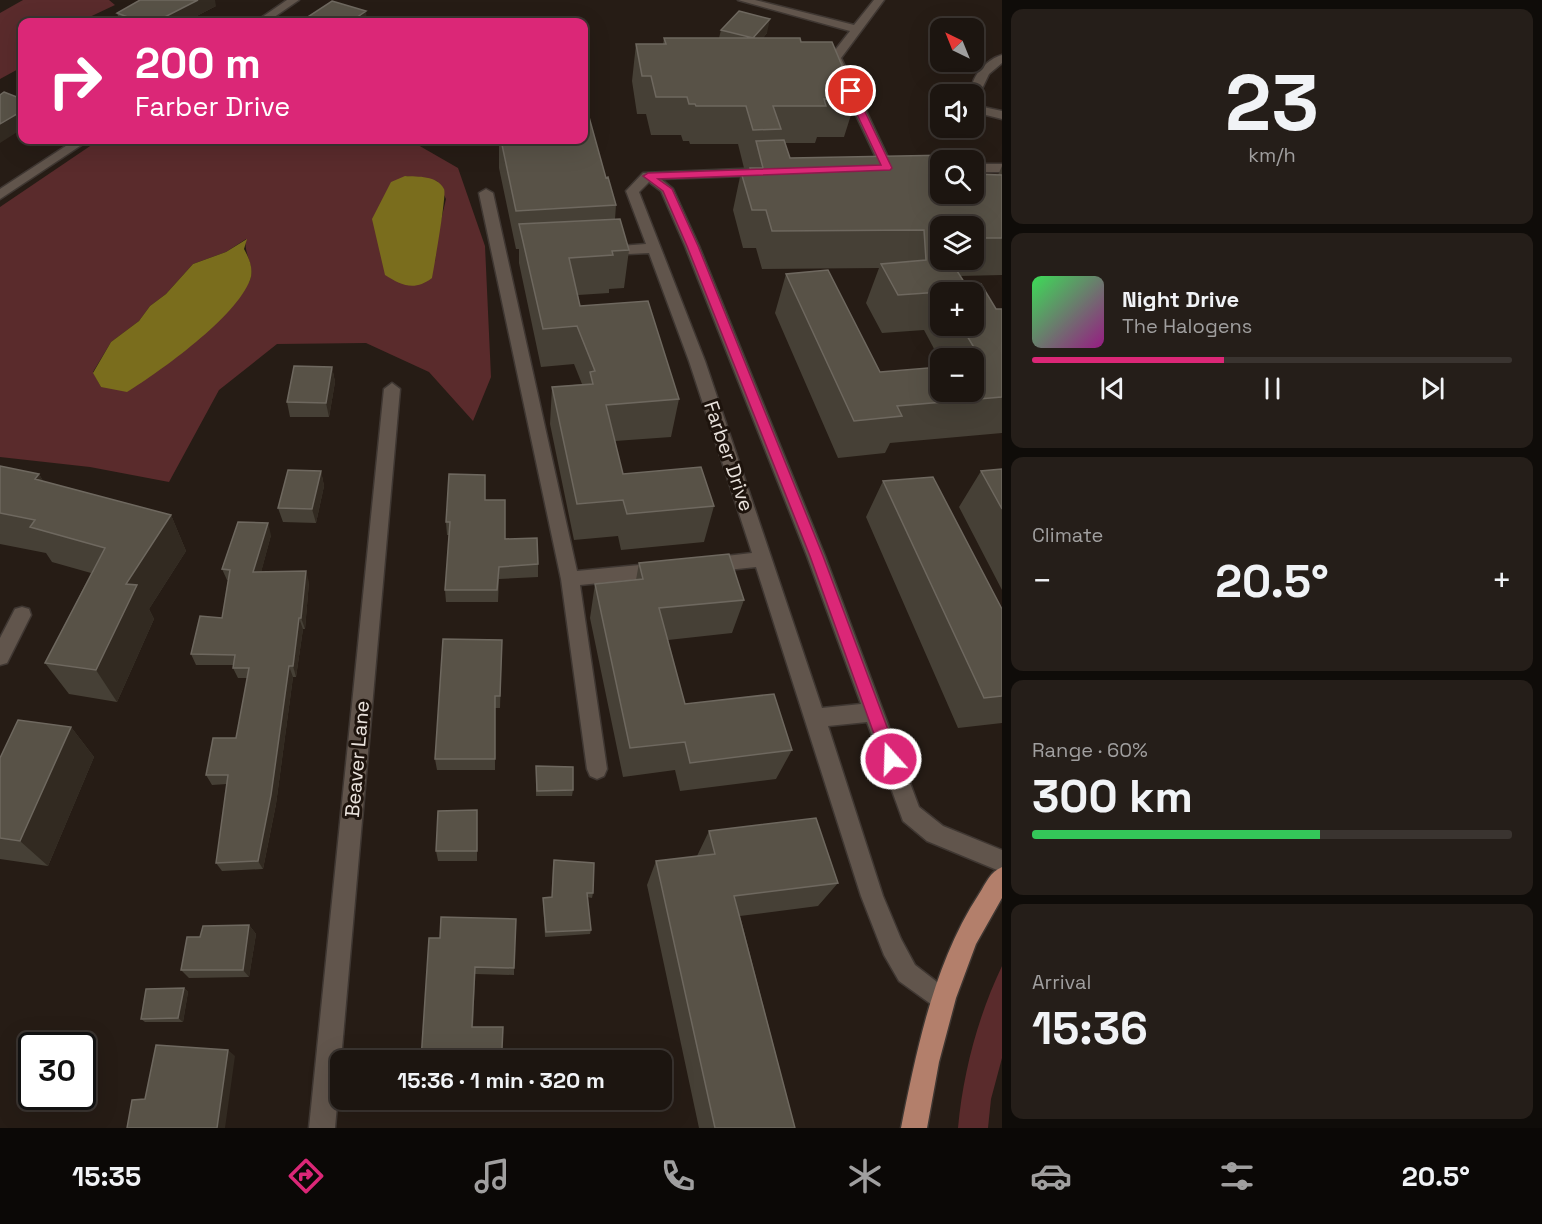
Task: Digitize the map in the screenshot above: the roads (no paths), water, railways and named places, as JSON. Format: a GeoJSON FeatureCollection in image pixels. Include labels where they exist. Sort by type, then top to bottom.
{"type":"FeatureCollection","features":[{"type":"Feature","properties":{"kind":"main road"},"geometry":{"type":"LineString","coordinates":[[914,1128],[932,1036],[942,1000],[973,925],[1002,878]]}},
{"type":"Feature","properties":{"kind":"street"},"geometry":{"type":"LineString","coordinates":[[266,18],[294,0]]}},
{"type":"Feature","properties":{"kind":"street"},"geometry":{"type":"LineString","coordinates":[[743,0],[856,29]]}},
{"type":"Feature","properties":{"kind":"street"},"geometry":{"type":"LineString","coordinates":[[879,0],[835,58],[886,168]]}},
{"type":"Feature","properties":{"kind":"street"},"geometry":{"type":"LineString","coordinates":[[979,84],[984,71],[1002,58]]}},
{"type":"Feature","properties":{"kind":"street"},"geometry":{"type":"LineString","coordinates":[[984,112],[1002,115]]}},
{"type":"Feature","properties":{"kind":"street"},"geometry":{"type":"LineString","coordinates":[[0,195],[77,144]]}},
{"type":"Feature","properties":{"kind":"street"},"geometry":{"type":"LineString","coordinates":[[984,168],[1002,168]]}},
{"type":"Feature","properties":{"kind":"street"},"geometry":{"type":"LineString","coordinates":[[648,176],[779,172]]}},
{"type":"Feature","properties":{"kind":"street"},"geometry":{"type":"LineString","coordinates":[[648,176],[667,189],[692,246],[816,556],[911,814],[935,834],[1002,861]]}},
{"type":"Feature","properties":{"kind":"street","name":"Farber Drive"},"geometry":{"type":"LineString","coordinates":[[648,176],[632,191],[656,248],[763,559],[872,896],[892,947],[907,973],[942,1000]]}},
{"type":"Feature","properties":{"kind":"street"},"geometry":{"type":"LineString","coordinates":[[486,193],[506,257],[570,579],[597,769]]}},
{"type":"Feature","properties":{"kind":"street"},"geometry":{"type":"LineString","coordinates":[[595,252],[656,248]]}},
{"type":"Feature","properties":{"kind":"street","name":"Beaver Lane"},"geometry":{"type":"LineString","coordinates":[[322,1128],[392,389]]}},
{"type":"Feature","properties":{"kind":"street"},"geometry":{"type":"LineString","coordinates":[[570,579],[763,559]]}},
{"type":"Feature","properties":{"kind":"street"},"geometry":{"type":"LineString","coordinates":[[0,657],[22,615]]}},
{"type":"Feature","properties":{"kind":"street"},"geometry":{"type":"LineString","coordinates":[[815,718],[874,712]]}}]}
